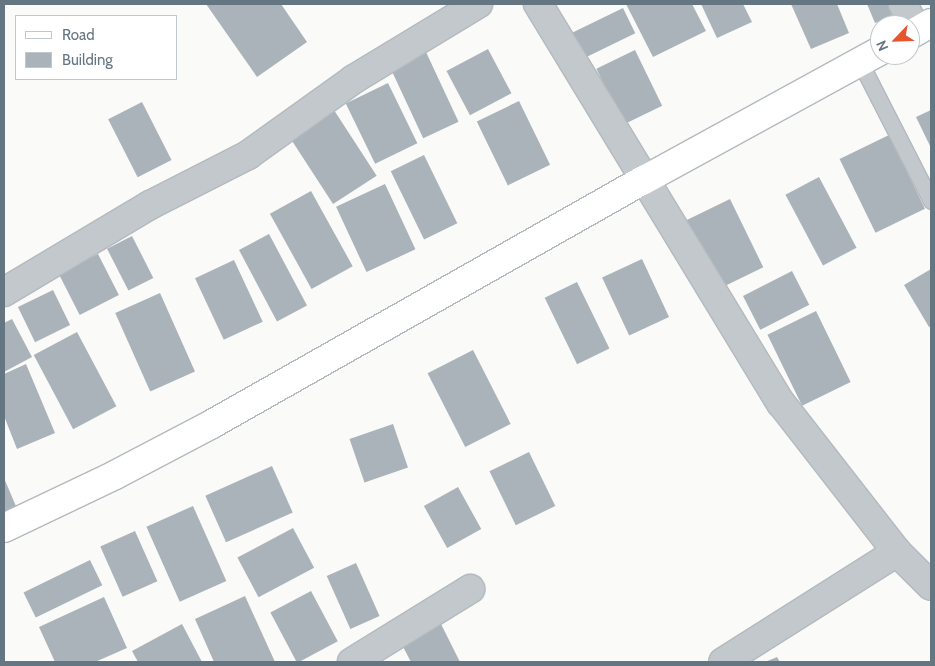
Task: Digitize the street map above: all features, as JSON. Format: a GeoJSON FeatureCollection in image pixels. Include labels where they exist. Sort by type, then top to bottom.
{"type":"FeatureCollection","features":[{"type":"Feature","properties":{"kind":"main road"},"geometry":{"type":"LineString","coordinates":[[4,528],[115,475],[212,424],[644,180],[870,57]]}},
{"type":"Feature","properties":{"kind":"street"},"geometry":{"type":"LineString","coordinates":[[4,292],[150,205],[248,155],[354,79],[478,4]]}},
{"type":"Feature","properties":{"kind":"street"},"geometry":{"type":"LineString","coordinates":[[538,4],[781,403],[897,552],[931,586]]}},
{"type":"Feature","properties":{"kind":"street"},"geometry":{"type":"LineString","coordinates":[[903,4],[910,15]]}},
{"type":"Feature","properties":{"kind":"street"},"geometry":{"type":"LineString","coordinates":[[723,662],[897,552]]}},
{"type":"Feature","properties":{"kind":"street"},"geometry":{"type":"LineString","coordinates":[[352,662],[470,589]]}},
{"type":"Feature","properties":{"kind":"lane"},"geometry":{"type":"LineString","coordinates":[[873,65],[931,201]]}},
{"type":"Feature","properties":{"kind":"building"},"geometry":{"type":"Polygon","coordinates":[[[206,4],[281,4],[307,42],[257,77],[206,4]]]}},
{"type":"Feature","properties":{"kind":"building"},"geometry":{"type":"Polygon","coordinates":[[[626,4],[692,4],[706,31],[653,57],[626,4]]]}},
{"type":"Feature","properties":{"kind":"building"},"geometry":{"type":"Polygon","coordinates":[[[701,4],[743,4],[752,22],[717,38],[701,4]]]}},
{"type":"Feature","properties":{"kind":"building"},"geometry":{"type":"Polygon","coordinates":[[[791,4],[837,4],[849,33],[811,49],[791,4]]]}},
{"type":"Feature","properties":{"kind":"building"},"geometry":{"type":"Polygon","coordinates":[[[867,4],[897,4],[900,13],[895,15],[872,15],[867,4]]]}},
{"type":"Feature","properties":{"kind":"building"},"geometry":{"type":"Polygon","coordinates":[[[623,8],[635,33],[585,58],[573,33],[623,8]]]}},
{"type":"Feature","properties":{"kind":"building"},"geometry":{"type":"Polygon","coordinates":[[[488,49],[511,93],[470,115],[447,71],[488,49]]]}},
{"type":"Feature","properties":{"kind":"building"},"geometry":{"type":"Polygon","coordinates":[[[635,50],[662,106],[624,125],[596,69],[635,50]]]}},
{"type":"Feature","properties":{"kind":"building"},"geometry":{"type":"Polygon","coordinates":[[[426,52],[459,122],[423,138],[391,68],[426,52]]]}},
{"type":"Feature","properties":{"kind":"building"},"geometry":{"type":"Polygon","coordinates":[[[388,83],[417,143],[375,164],[346,104],[388,83]]]}},
{"type":"Feature","properties":{"kind":"building"},"geometry":{"type":"Polygon","coordinates":[[[519,101],[550,165],[508,185],[477,122],[519,101]]]}},
{"type":"Feature","properties":{"kind":"building"},"geometry":{"type":"Polygon","coordinates":[[[142,102],[172,160],[138,177],[108,119],[142,102]]]}},
{"type":"Feature","properties":{"kind":"building"},"geometry":{"type":"Polygon","coordinates":[[[332,107],[377,176],[333,204],[288,135],[332,107]]]}},
{"type":"Feature","properties":{"kind":"building"},"geometry":{"type":"Polygon","coordinates":[[[931,110],[931,148],[916,117],[931,110]]]}},
{"type":"Feature","properties":{"kind":"building"},"geometry":{"type":"Polygon","coordinates":[[[889,135],[925,209],[876,233],[840,159],[889,135]]]}},
{"type":"Feature","properties":{"kind":"building"},"geometry":{"type":"Polygon","coordinates":[[[424,155],[457,223],[424,240],[391,171],[424,155]]]}},
{"type":"Feature","properties":{"kind":"building"},"geometry":{"type":"Polygon","coordinates":[[[819,177],[857,248],[823,265],[785,195],[819,177]]]}},
{"type":"Feature","properties":{"kind":"building"},"geometry":{"type":"Polygon","coordinates":[[[385,184],[415,249],[366,272],[336,207],[385,184]]]}},
{"type":"Feature","properties":{"kind":"building"},"geometry":{"type":"Polygon","coordinates":[[[311,191],[353,266],[312,289],[270,214],[311,191]]]}},
{"type":"Feature","properties":{"kind":"building"},"geometry":{"type":"Polygon","coordinates":[[[730,199],[763,267],[720,288],[687,220],[730,199]]]}},
{"type":"Feature","properties":{"kind":"building"},"geometry":{"type":"Polygon","coordinates":[[[269,234],[307,306],[277,321],[239,250],[269,234]]]}},
{"type":"Feature","properties":{"kind":"building"},"geometry":{"type":"Polygon","coordinates":[[[132,236],[153,278],[128,291],[107,249],[132,236]]]}},
{"type":"Feature","properties":{"kind":"building"},"geometry":{"type":"Polygon","coordinates":[[[98,254],[119,295],[80,315],[59,274],[98,254]]]}},
{"type":"Feature","properties":{"kind":"building"},"geometry":{"type":"Polygon","coordinates":[[[642,259],[669,317],[629,336],[602,278],[642,259]]]}},
{"type":"Feature","properties":{"kind":"building"},"geometry":{"type":"Polygon","coordinates":[[[234,260],[263,322],[224,340],[195,278],[234,260]]]}},
{"type":"Feature","properties":{"kind":"building"},"geometry":{"type":"Polygon","coordinates":[[[931,269],[931,326],[929,327],[904,285],[931,269]]]}},
{"type":"Feature","properties":{"kind":"building"},"geometry":{"type":"Polygon","coordinates":[[[792,271],[809,305],[760,330],[743,296],[792,271]]]}},
{"type":"Feature","properties":{"kind":"building"},"geometry":{"type":"Polygon","coordinates":[[[577,282],[609,349],[577,364],[545,298],[577,282]]]}},
{"type":"Feature","properties":{"kind":"building"},"geometry":{"type":"Polygon","coordinates":[[[53,290],[70,325],[35,342],[18,307],[53,290]]]}},
{"type":"Feature","properties":{"kind":"building"},"geometry":{"type":"Polygon","coordinates":[[[160,293],[195,372],[150,391],[115,313],[160,293]]]}},
{"type":"Feature","properties":{"kind":"building"},"geometry":{"type":"Polygon","coordinates":[[[816,311],[851,382],[802,406],[767,335],[816,311]]]}},
{"type":"Feature","properties":{"kind":"building"},"geometry":{"type":"Polygon","coordinates":[[[12,319],[32,357],[4,372],[4,323],[12,319]]]}},
{"type":"Feature","properties":{"kind":"building"},"geometry":{"type":"Polygon","coordinates":[[[77,332],[116,406],[73,429],[34,355],[77,332]]]}},
{"type":"Feature","properties":{"kind":"building"},"geometry":{"type":"Polygon","coordinates":[[[473,350],[511,424],[465,447],[428,373],[473,350]]]}},
{"type":"Feature","properties":{"kind":"building"},"geometry":{"type":"Polygon","coordinates":[[[26,364],[55,433],[17,449],[4,416],[4,374],[26,364]]]}},
{"type":"Feature","properties":{"kind":"building"},"geometry":{"type":"Polygon","coordinates":[[[393,424],[408,467],[364,482],[350,439],[393,424]]]}},
{"type":"Feature","properties":{"kind":"building"},"geometry":{"type":"Polygon","coordinates":[[[529,452],[555,506],[516,525],[489,471],[529,452]]]}},
{"type":"Feature","properties":{"kind":"building"},"geometry":{"type":"Polygon","coordinates":[[[272,466],[293,513],[226,542],[205,496],[272,466]]]}},
{"type":"Feature","properties":{"kind":"building"},"geometry":{"type":"Polygon","coordinates":[[[4,478],[21,518],[4,526],[4,478]]]}},
{"type":"Feature","properties":{"kind":"building"},"geometry":{"type":"Polygon","coordinates":[[[458,487],[481,529],[447,548],[424,506],[458,487]]]}},
{"type":"Feature","properties":{"kind":"building"},"geometry":{"type":"Polygon","coordinates":[[[193,506],[226,581],[180,602],[146,527],[193,506]]]}},
{"type":"Feature","properties":{"kind":"building"},"geometry":{"type":"Polygon","coordinates":[[[293,528],[314,568],[259,597],[237,558],[293,528]]]}},
{"type":"Feature","properties":{"kind":"building"},"geometry":{"type":"Polygon","coordinates":[[[135,531],[157,581],[123,597],[100,546],[135,531]]]}},
{"type":"Feature","properties":{"kind":"building"},"geometry":{"type":"Polygon","coordinates":[[[90,560],[102,585],[36,618],[23,592],[90,560]]]}},
{"type":"Feature","properties":{"kind":"building"},"geometry":{"type":"Polygon","coordinates":[[[356,563],[380,616],[350,629],[327,576],[356,563]]]}},
{"type":"Feature","properties":{"kind":"building"},"geometry":{"type":"Polygon","coordinates":[[[311,591],[338,641],[297,662],[270,613],[311,591]]]}},
{"type":"Feature","properties":{"kind":"building"},"geometry":{"type":"Polygon","coordinates":[[[245,596],[275,662],[214,662],[195,619],[245,596]]]}},
{"type":"Feature","properties":{"kind":"building"},"geometry":{"type":"Polygon","coordinates":[[[104,597],[127,648],[95,662],[55,662],[39,627],[104,597]]]}},
{"type":"Feature","properties":{"kind":"building"},"geometry":{"type":"Polygon","coordinates":[[[440,622],[460,662],[411,662],[400,641],[440,622]]]}},
{"type":"Feature","properties":{"kind":"building"},"geometry":{"type":"Polygon","coordinates":[[[182,624],[202,662],[138,662],[132,651],[182,624]]]}},
{"type":"Feature","properties":{"kind":"building"},"geometry":{"type":"Polygon","coordinates":[[[777,657],[780,662],[765,662],[777,657]]]}}]}
